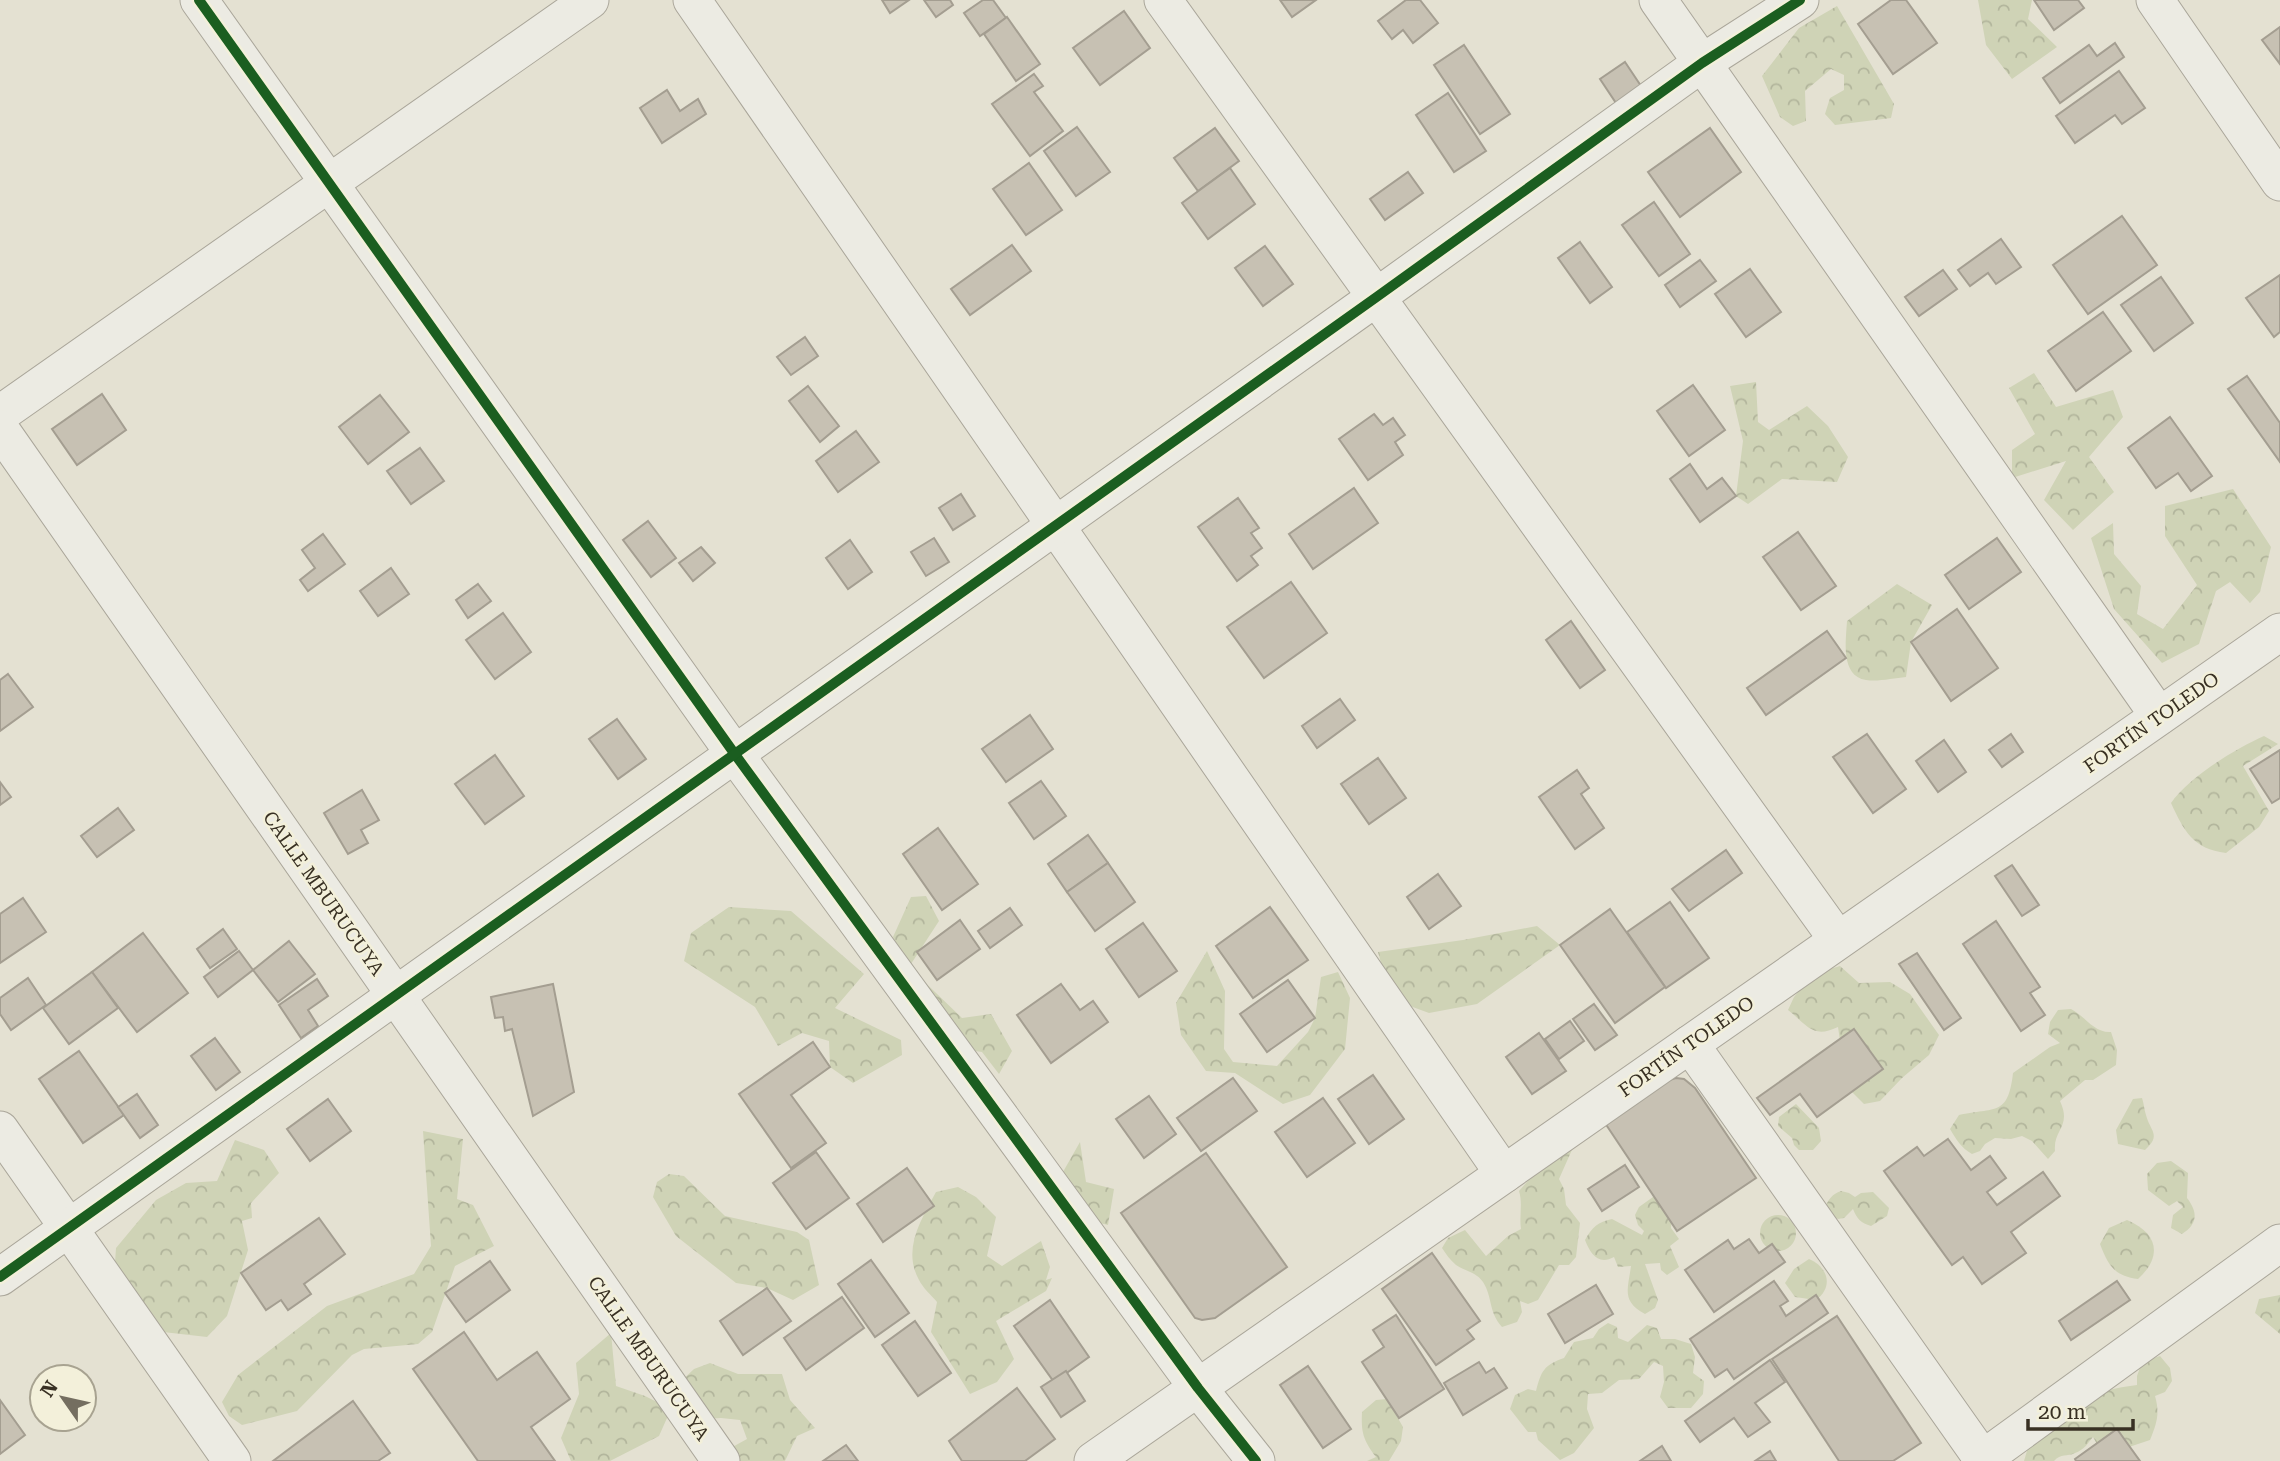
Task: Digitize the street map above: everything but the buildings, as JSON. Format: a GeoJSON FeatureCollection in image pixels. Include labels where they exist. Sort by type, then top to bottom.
{"type":"FeatureCollection","features":[{"type":"Feature","properties":{"kind":"street"},"geometry":{"type":"LineString","coordinates":[[199,0],[734,753],[1198,1388],[1256,1461]]}},
{"type":"Feature","properties":{"kind":"street"},"geometry":{"type":"LineString","coordinates":[[0,414],[590,0]]}},
{"type":"Feature","properties":{"kind":"street"},"geometry":{"type":"LineString","coordinates":[[692,0],[1504,1174]]}},
{"type":"Feature","properties":{"kind":"street"},"geometry":{"type":"LineString","coordinates":[[1163,0],[1838,940]]}},
{"type":"Feature","properties":{"kind":"street"},"geometry":{"type":"LineString","coordinates":[[1658,0],[2159,716]]}},
{"type":"Feature","properties":{"kind":"street"},"geometry":{"type":"LineString","coordinates":[[0,1277],[1702,63],[1801,0]]}},
{"type":"Feature","properties":{"kind":"street"},"geometry":{"type":"LineString","coordinates":[[2155,0],[2280,182]]}},
{"type":"Feature","properties":{"kind":"street","name":"CALLE MBURUCUYA"},"geometry":{"type":"LineString","coordinates":[[0,429],[721,1461]]}},
{"type":"Feature","properties":{"kind":"street","name":"FORTÍN TOLEDO"},"geometry":{"type":"LineString","coordinates":[[1093,1461],[2280,632]]}},
{"type":"Feature","properties":{"kind":"street"},"geometry":{"type":"LineString","coordinates":[[1690,1044],[1983,1460],[2280,1243]]}},
{"type":"Feature","properties":{"kind":"street"},"geometry":{"type":"LineString","coordinates":[[0,1130],[232,1461]]}},
{"type":"Feature","properties":{"kind":"green space"},"geometry":{"type":"Polygon","coordinates":[[[1978,0],[2032,0],[2028,19],[2057,47],[2012,79],[1986,45],[1978,0]]]}},
{"type":"Feature","properties":{"kind":"green space"},"geometry":{"type":"Polygon","coordinates":[[[1837,6],[1894,104],[1891,118],[1835,125],[1825,114],[1830,98],[1844,90],[1844,75],[1831,69],[1805,91],[1806,121],[1793,126],[1780,117],[1762,76],[1799,28],[1837,6]]]}},
{"type":"Feature","properties":{"kind":"green space"},"geometry":{"type":"Polygon","coordinates":[[[2034,373],[2056,407],[2113,390],[2123,417],[2089,457],[2114,492],[2073,530],[2044,500],[2066,461],[2012,478],[2012,450],[2035,434],[2009,388],[2034,373]]]}},
{"type":"Feature","properties":{"kind":"green space"},"geometry":{"type":"Polygon","coordinates":[[[1756,382],[1758,422],[1769,430],[1807,406],[1828,426],[1848,457],[1837,482],[1782,479],[1748,504],[1736,496],[1743,441],[1730,386],[1756,382]]]}},
{"type":"Feature","properties":{"kind":"green space"},"geometry":{"type":"Polygon","coordinates":[[[2233,489],[2271,547],[2260,592],[2250,603],[2230,582],[2216,591],[2199,644],[2162,663],[2114,609],[2091,538],[2113,523],[2114,554],[2141,586],[2137,614],[2163,629],[2197,585],[2165,536],[2165,506],[2233,489]]]}},
{"type":"Feature","properties":{"kind":"green space"},"geometry":{"type":"Polygon","coordinates":[[[1897,584],[1932,605],[1911,642],[1906,677],[1866,680],[1852,672],[1848,665],[1847,621],[1897,584]]]}},
{"type":"Feature","properties":{"kind":"green space"},"geometry":{"type":"Polygon","coordinates":[[[2264,736],[2278,744],[2243,766],[2269,811],[2259,827],[2226,853],[2198,843],[2185,830],[2171,803],[2189,783],[2213,765],[2264,736]]]}},
{"type":"Feature","properties":{"kind":"green space"},"geometry":{"type":"Polygon","coordinates":[[[926,896],[939,921],[909,967],[962,1018],[991,1014],[1012,1051],[999,1074],[982,1052],[940,1046],[893,937],[911,897],[926,896]]]}},
{"type":"Feature","properties":{"kind":"green space"},"geometry":{"type":"Polygon","coordinates":[[[729,907],[791,911],[864,974],[835,1008],[901,1040],[902,1055],[853,1083],[830,1067],[829,1041],[802,1033],[778,1046],[755,1007],[684,961],[691,933],[729,907]]]}},
{"type":"Feature","properties":{"kind":"green space"},"geometry":{"type":"Polygon","coordinates":[[[1537,926],[1560,945],[1477,1004],[1429,1013],[1391,999],[1378,952],[1537,926]]]}},
{"type":"Feature","properties":{"kind":"green space"},"geometry":{"type":"Polygon","coordinates":[[[1207,951],[1225,991],[1224,1049],[1233,1062],[1277,1066],[1308,1032],[1315,1018],[1321,977],[1338,972],[1350,998],[1345,1049],[1310,1095],[1283,1104],[1235,1073],[1206,1071],[1181,1035],[1176,1003],[1207,951]]]}},
{"type":"Feature","properties":{"kind":"green space"},"geometry":{"type":"Polygon","coordinates":[[[1840,966],[1859,983],[1890,982],[1910,994],[1939,1035],[1929,1055],[1880,1101],[1864,1104],[1843,1083],[1838,1027],[1816,1031],[1788,1010],[1794,997],[1813,974],[1840,966]]]}},
{"type":"Feature","properties":{"kind":"green space"},"geometry":{"type":"Polygon","coordinates":[[[2071,1009],[2100,1030],[2111,1032],[2117,1050],[2116,1065],[2093,1080],[2085,1080],[2060,1101],[2064,1117],[2055,1151],[2048,1159],[2032,1141],[2022,1136],[2011,1139],[1995,1138],[1980,1151],[1972,1154],[1968,1152],[1950,1129],[1959,1115],[1991,1110],[2003,1104],[2008,1097],[2013,1073],[2060,1043],[2048,1034],[2050,1022],[2058,1010],[2071,1009]]]}},
{"type":"Feature","properties":{"kind":"green space"},"geometry":{"type":"Polygon","coordinates":[[[2142,1098],[2154,1137],[2145,1150],[2118,1144],[2116,1130],[2133,1099],[2142,1098]]]}},
{"type":"Feature","properties":{"kind":"green space"},"geometry":{"type":"Polygon","coordinates":[[[1796,1104],[1819,1128],[1821,1141],[1813,1150],[1799,1150],[1792,1138],[1778,1126],[1779,1117],[1796,1104]]]}},
{"type":"Feature","properties":{"kind":"green space"},"geometry":{"type":"Polygon","coordinates":[[[423,1131],[463,1139],[457,1199],[473,1205],[494,1246],[455,1266],[432,1332],[418,1344],[364,1349],[352,1355],[297,1411],[242,1425],[229,1416],[222,1402],[238,1375],[327,1306],[414,1274],[431,1246],[423,1131]]]}},
{"type":"Feature","properties":{"kind":"green space"},"geometry":{"type":"Polygon","coordinates":[[[235,1140],[264,1150],[279,1173],[251,1203],[252,1218],[242,1221],[248,1250],[227,1316],[207,1337],[163,1332],[114,1277],[116,1248],[156,1200],[186,1183],[217,1181],[235,1140]]]}},
{"type":"Feature","properties":{"kind":"green space"},"geometry":{"type":"Polygon","coordinates":[[[1080,1142],[1086,1182],[1114,1189],[1108,1225],[1067,1215],[1051,1193],[1080,1142]]]}},
{"type":"Feature","properties":{"kind":"green space"},"geometry":{"type":"Polygon","coordinates":[[[1575,1143],[1559,1179],[1564,1189],[1566,1205],[1580,1223],[1576,1257],[1569,1265],[1559,1265],[1538,1300],[1528,1304],[1520,1301],[1522,1312],[1517,1322],[1502,1327],[1480,1278],[1456,1265],[1442,1248],[1448,1238],[1465,1230],[1486,1256],[1508,1236],[1521,1229],[1519,1191],[1533,1175],[1544,1169],[1552,1155],[1575,1143]]]}},
{"type":"Feature","properties":{"kind":"green space"},"geometry":{"type":"Polygon","coordinates":[[[2171,1161],[2188,1173],[2187,1198],[2195,1218],[2182,1234],[2171,1228],[2173,1215],[2183,1207],[2177,1201],[2169,1206],[2148,1190],[2147,1174],[2157,1163],[2171,1161]]]}},
{"type":"Feature","properties":{"kind":"green space"},"geometry":{"type":"Polygon","coordinates":[[[669,1174],[684,1176],[725,1216],[797,1232],[809,1240],[819,1285],[793,1300],[767,1288],[736,1283],[676,1236],[653,1197],[657,1182],[669,1174]]]}},
{"type":"Feature","properties":{"kind":"green space"},"geometry":{"type":"Polygon","coordinates":[[[958,1187],[976,1197],[996,1217],[987,1256],[1002,1266],[1041,1241],[1050,1267],[1046,1280],[1052,1278],[1046,1291],[996,1321],[1014,1359],[997,1382],[970,1394],[931,1332],[937,1302],[919,1280],[912,1257],[916,1235],[936,1192],[958,1187]]]}},
{"type":"Feature","properties":{"kind":"green space"},"geometry":{"type":"Polygon","coordinates":[[[1841,1191],[1855,1197],[1861,1193],[1873,1192],[1889,1208],[1887,1216],[1871,1226],[1860,1220],[1853,1209],[1844,1218],[1838,1219],[1827,1214],[1825,1207],[1828,1202],[1833,1195],[1841,1191]]]}},
{"type":"Feature","properties":{"kind":"green space"},"geometry":{"type":"Polygon","coordinates":[[[1660,1192],[1672,1214],[1671,1228],[1679,1239],[1670,1246],[1679,1267],[1667,1275],[1661,1270],[1660,1263],[1645,1264],[1658,1300],[1655,1308],[1645,1314],[1629,1299],[1631,1266],[1618,1267],[1614,1257],[1603,1260],[1595,1257],[1585,1240],[1596,1226],[1612,1219],[1642,1235],[1644,1231],[1638,1225],[1635,1215],[1639,1207],[1660,1192]]]}},
{"type":"Feature","properties":{"kind":"green space"},"geometry":{"type":"Polygon","coordinates":[[[1778,1215],[1791,1220],[1796,1233],[1791,1246],[1778,1251],[1765,1246],[1760,1233],[1765,1220],[1778,1215]]]}},
{"type":"Feature","properties":{"kind":"green space"},"geometry":{"type":"Polygon","coordinates":[[[2127,1220],[2145,1231],[2154,1246],[2151,1262],[2138,1279],[2123,1275],[2113,1268],[2100,1244],[2109,1228],[2127,1220]]]}},
{"type":"Feature","properties":{"kind":"green space"},"geometry":{"type":"Polygon","coordinates":[[[1809,1259],[1821,1267],[1827,1283],[1822,1295],[1816,1300],[1795,1297],[1785,1283],[1794,1269],[1809,1259]]]}},
{"type":"Feature","properties":{"kind":"green space"},"geometry":{"type":"Polygon","coordinates":[[[2280,1295],[2280,1334],[2255,1313],[2259,1299],[2280,1295]]]}},
{"type":"Feature","properties":{"kind":"green space"},"geometry":{"type":"Polygon","coordinates":[[[1608,1323],[1617,1327],[1618,1338],[1628,1342],[1647,1325],[1657,1328],[1661,1339],[1675,1339],[1691,1344],[1695,1357],[1693,1373],[1704,1381],[1703,1394],[1691,1408],[1668,1408],[1660,1397],[1664,1382],[1663,1366],[1654,1362],[1639,1379],[1619,1380],[1602,1393],[1588,1394],[1587,1409],[1594,1428],[1574,1453],[1560,1460],[1538,1440],[1536,1432],[1528,1432],[1510,1409],[1515,1395],[1528,1389],[1536,1391],[1544,1370],[1564,1358],[1574,1342],[1593,1338],[1599,1329],[1608,1323]]]}},
{"type":"Feature","properties":{"kind":"green space"},"geometry":{"type":"Polygon","coordinates":[[[611,1333],[616,1386],[671,1409],[659,1436],[610,1461],[571,1461],[561,1438],[579,1394],[576,1363],[611,1333]]]}},
{"type":"Feature","properties":{"kind":"green space"},"geometry":{"type":"Polygon","coordinates":[[[2160,1356],[2170,1368],[2172,1381],[2165,1392],[2155,1396],[2157,1418],[2150,1440],[2123,1449],[2097,1444],[2093,1437],[2081,1450],[2054,1461],[2024,1461],[2029,1444],[2057,1428],[2098,1395],[2112,1389],[2137,1385],[2142,1362],[2160,1356]]]}},
{"type":"Feature","properties":{"kind":"green space"},"geometry":{"type":"Polygon","coordinates":[[[710,1363],[738,1374],[782,1374],[790,1400],[815,1428],[797,1436],[785,1461],[721,1461],[727,1450],[747,1439],[740,1420],[686,1420],[676,1386],[694,1369],[710,1363]]]}},
{"type":"Feature","properties":{"kind":"green space"},"geometry":{"type":"Polygon","coordinates":[[[1387,1399],[1403,1427],[1401,1441],[1389,1461],[1367,1461],[1376,1457],[1364,1436],[1362,1412],[1376,1400],[1387,1399]]]}},
{"type":"Feature","properties":{"kind":"cycle path"},"geometry":{"type":"LineString","coordinates":[[199,0],[734,753],[1198,1388],[1256,1461]]}},
{"type":"Feature","properties":{"kind":"cycle path"},"geometry":{"type":"LineString","coordinates":[[0,1277],[1702,63],[1800,0]]}}]}
